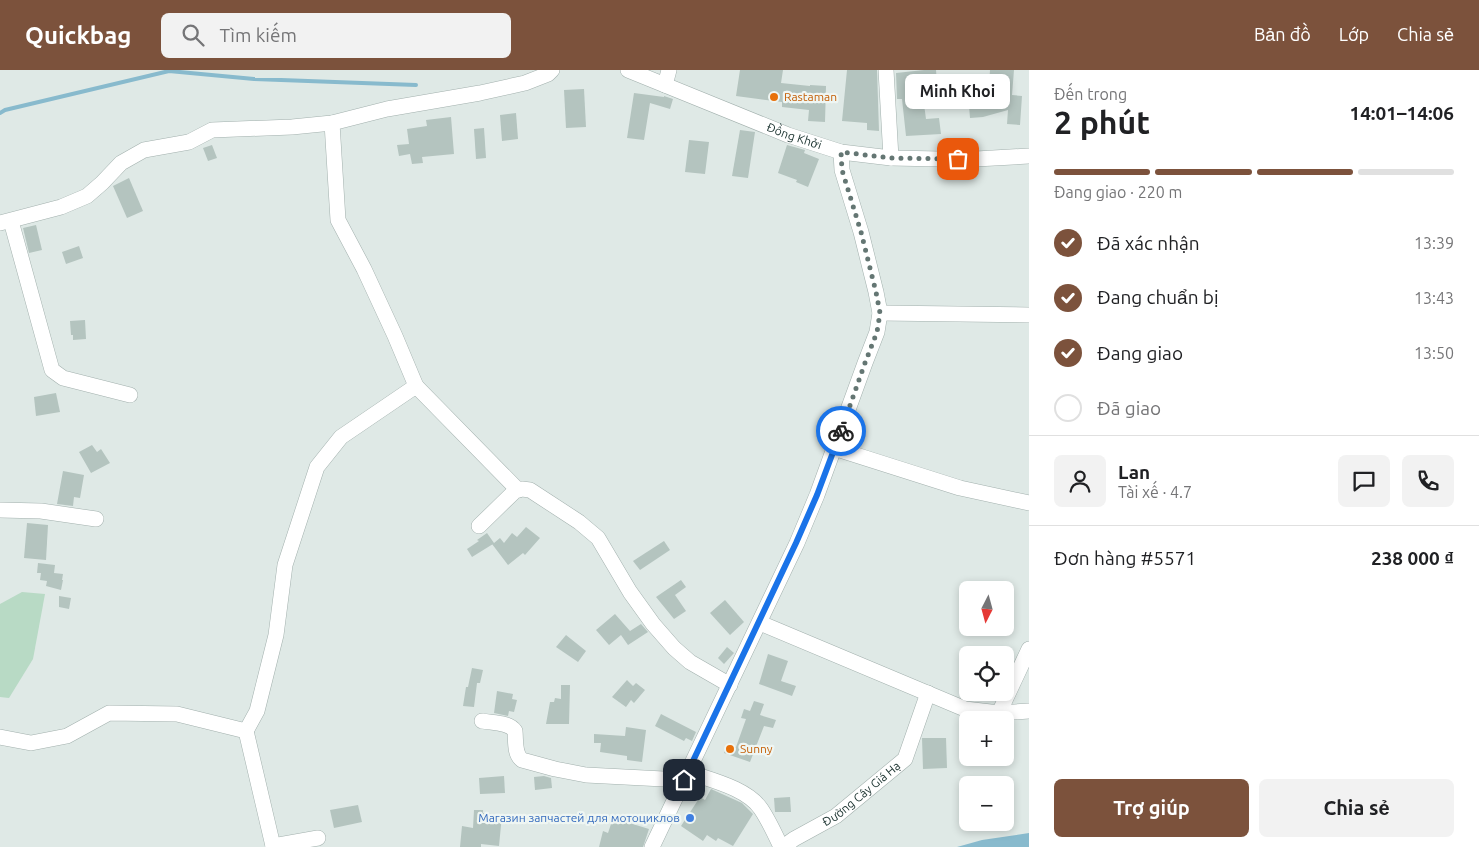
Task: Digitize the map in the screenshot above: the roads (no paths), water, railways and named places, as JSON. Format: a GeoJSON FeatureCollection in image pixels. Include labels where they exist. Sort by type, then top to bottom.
{"type":"FeatureCollection","features":[{"type":"Feature","properties":{"kind":"street"},"geometry":{"type":"LineString","coordinates":[[130,395],[63,378],[52,370],[6,222],[61,207],[87,196],[122,163],[144,150],[189,142],[212,130],[332,123],[387,109],[525,83],[548,74],[552,70]]}},
{"type":"Feature","properties":{"kind":"street","name":"Đồng Khởi"},"geometry":{"type":"LineString","coordinates":[[628,70],[667,77],[788,135],[841,152],[891,158],[976,159],[1029,156]]}},
{"type":"Feature","properties":{"kind":"street"},"geometry":{"type":"LineString","coordinates":[[886,70],[891,158]]}},
{"type":"Feature","properties":{"kind":"street"},"geometry":{"type":"LineString","coordinates":[[332,123],[338,220],[372,286],[416,386],[518,490]]}},
{"type":"Feature","properties":{"kind":"street"},"geometry":{"type":"LineString","coordinates":[[652,847],[760,623],[800,535],[817,495],[877,332],[880,313],[876,292],[842,170],[841,152]]}},
{"type":"Feature","properties":{"kind":"street"},"geometry":{"type":"LineString","coordinates":[[880,313],[1029,315]]}},
{"type":"Feature","properties":{"kind":"street"},"geometry":{"type":"LineString","coordinates":[[318,838],[273,846],[246,731],[257,711],[276,635],[285,565],[317,467],[340,438],[416,386]]}},
{"type":"Feature","properties":{"kind":"street"},"geometry":{"type":"LineString","coordinates":[[834,448],[960,488],[1029,503]]}},
{"type":"Feature","properties":{"kind":"street"},"geometry":{"type":"LineString","coordinates":[[479,526],[515,491],[530,490],[579,522],[598,538],[630,592],[653,624],[674,648],[690,662],[730,685]]}},
{"type":"Feature","properties":{"kind":"street"},"geometry":{"type":"LineString","coordinates":[[0,510],[41,510],[96,519]]}},
{"type":"Feature","properties":{"kind":"street"},"geometry":{"type":"LineString","coordinates":[[760,623],[965,709],[982,711]]}},
{"type":"Feature","properties":{"kind":"street"},"geometry":{"type":"LineString","coordinates":[[1001,711],[1029,649]]}},
{"type":"Feature","properties":{"kind":"street","name":"Đường Cây Giá Hạ"},"geometry":{"type":"LineString","coordinates":[[782,847],[836,816],[905,759],[928,693]]}},
{"type":"Feature","properties":{"kind":"street"},"geometry":{"type":"LineString","coordinates":[[1014,712],[1029,711]]}},
{"type":"Feature","properties":{"kind":"street"},"geometry":{"type":"LineString","coordinates":[[0,737],[31,743],[67,736],[109,713],[177,714],[246,731]]}},
{"type":"Feature","properties":{"kind":"street"},"geometry":{"type":"LineString","coordinates":[[482,721],[505,724],[513,728],[519,758],[555,769],[586,775],[686,776],[736,790],[750,798],[760,808],[782,847]]}},
{"type":"Feature","properties":{"kind":"water"},"geometry":{"type":"Polygon","coordinates":[[[1029,833],[1029,847],[957,847],[982,840],[1029,833]]]}},
{"type":"Feature","properties":{"kind":"waterway"},"geometry":{"type":"LineString","coordinates":[[0,113],[5,110],[169,71],[254,79],[416,85]]}},
{"type":"Feature","properties":{"kind":"place","name":"Rastaman"},"geometry":{"type":"Point","coordinates":[774,97]}},
{"type":"Feature","properties":{"kind":"place","name":"Minh Khoi"},"geometry":{"type":"Point","coordinates":[958,159]}},
{"type":"Feature","properties":{"kind":"place","name":"Sunny"},"geometry":{"type":"Point","coordinates":[730,749]}},
{"type":"Feature","properties":{"kind":"place","name":"Магазин запчастей для мотоциклов"},"geometry":{"type":"Point","coordinates":[690,818]}}]}
